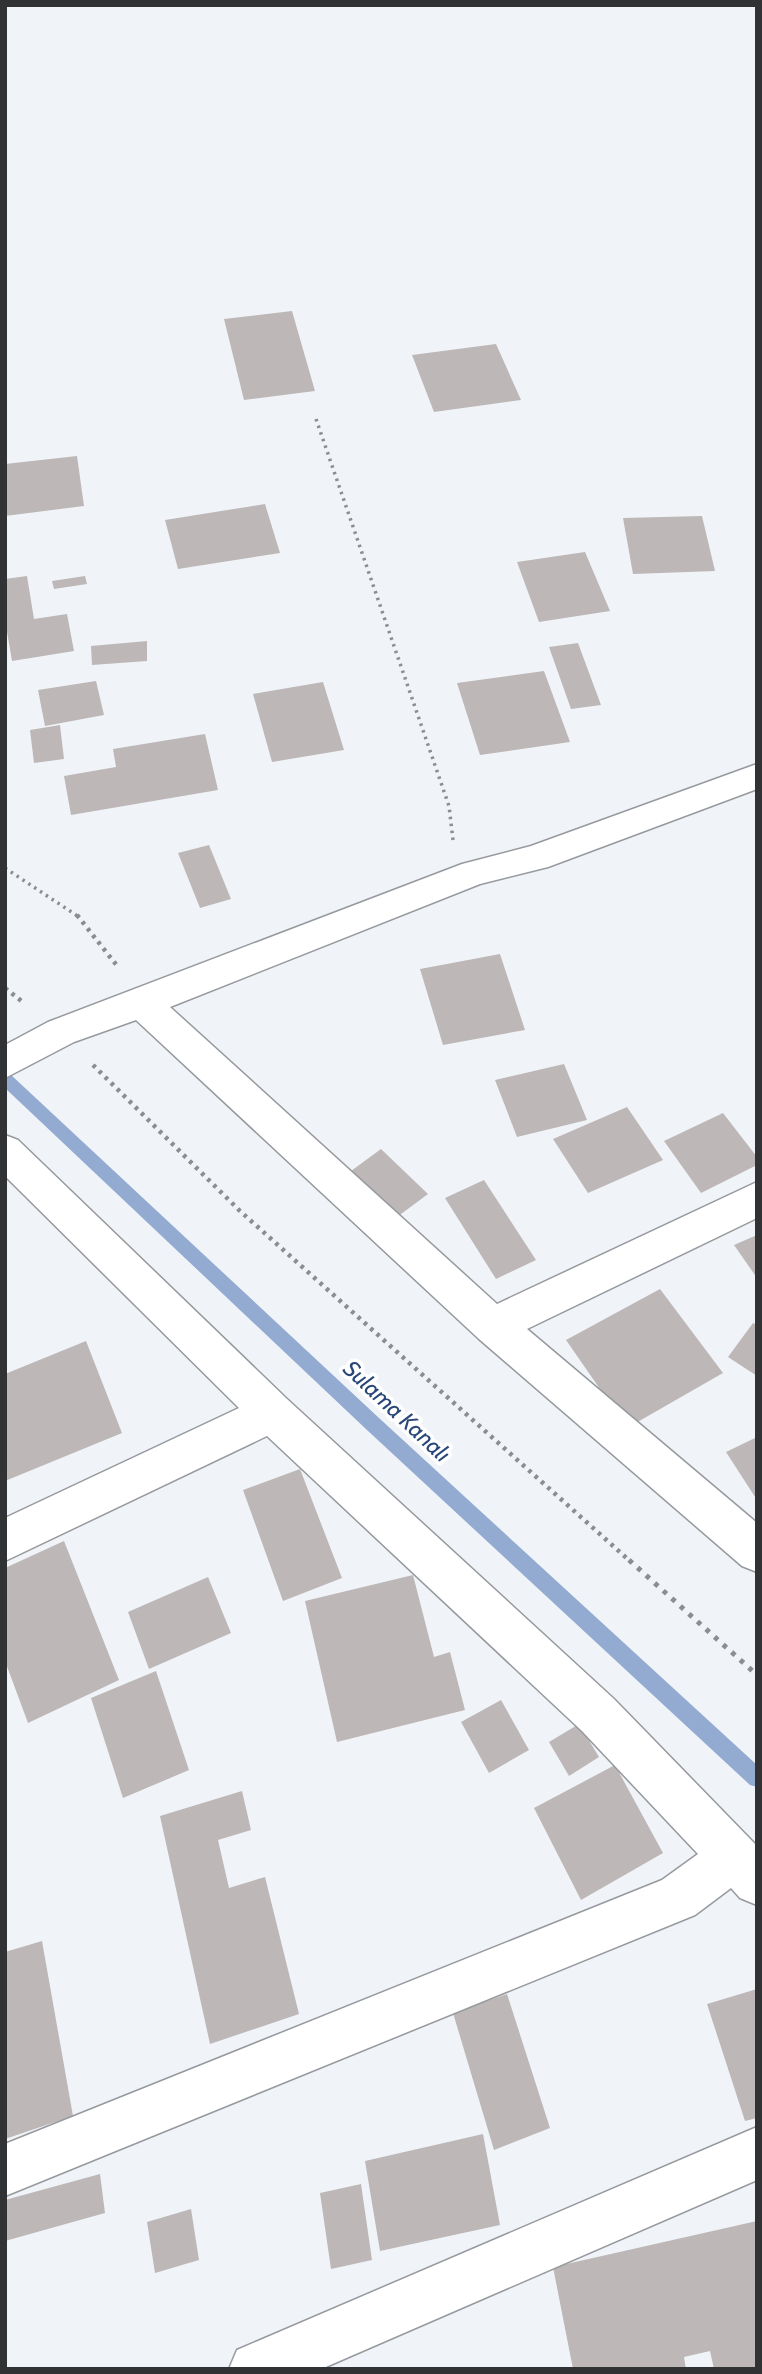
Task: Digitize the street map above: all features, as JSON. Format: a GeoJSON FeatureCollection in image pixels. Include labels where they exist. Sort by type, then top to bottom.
{"type":"FeatureCollection","features":[{"type":"Feature","properties":{"kind":"street"},"geometry":{"type":"LineString","coordinates":[[5,1063],[50,1038],[457,879],[536,858],[757,776]]}},
{"type":"Feature","properties":{"kind":"street"},"geometry":{"type":"LineString","coordinates":[[142,1003],[493,1326],[757,1551]]}},
{"type":"Feature","properties":{"kind":"street"},"geometry":{"type":"LineString","coordinates":[[5,1151],[272,1413],[597,1715],[744,1869],[5,2169]]}},
{"type":"Feature","properties":{"kind":"street"},"geometry":{"type":"LineString","coordinates":[[493,1326],[757,1199]]}},
{"type":"Feature","properties":{"kind":"street"},"geometry":{"type":"LineString","coordinates":[[5,1540],[272,1413]]}},
{"type":"Feature","properties":{"kind":"street"},"geometry":{"type":"LineString","coordinates":[[256,2369],[757,2153]]}},
{"type":"Feature","properties":{"kind":"path"},"geometry":{"type":"LineString","coordinates":[[316,419],[449,806],[457,879]]}},
{"type":"Feature","properties":{"kind":"path"},"geometry":{"type":"LineString","coordinates":[[5,868],[80,918],[117,965],[142,1003]]}},
{"type":"Feature","properties":{"kind":"path"},"geometry":{"type":"LineString","coordinates":[[5,988],[50,1038],[133,1107],[240,1211],[757,1675]]}},
{"type":"Feature","properties":{"kind":"building"},"geometry":{"type":"Polygon","coordinates":[[[292,311],[315,391],[244,400],[224,319],[292,311]]]}},
{"type":"Feature","properties":{"kind":"building"},"geometry":{"type":"Polygon","coordinates":[[[496,344],[521,400],[434,412],[412,355],[496,344]]]}},
{"type":"Feature","properties":{"kind":"building"},"geometry":{"type":"Polygon","coordinates":[[[77,456],[84,506],[5,516],[5,464],[77,456]]]}},
{"type":"Feature","properties":{"kind":"building"},"geometry":{"type":"Polygon","coordinates":[[[265,504],[280,553],[178,569],[165,520],[265,504]]]}},
{"type":"Feature","properties":{"kind":"building"},"geometry":{"type":"Polygon","coordinates":[[[702,516],[715,571],[633,574],[623,518],[702,516]]]}},
{"type":"Feature","properties":{"kind":"building"},"geometry":{"type":"Polygon","coordinates":[[[585,552],[610,611],[539,622],[517,562],[585,552]]]}},
{"type":"Feature","properties":{"kind":"building"},"geometry":{"type":"Polygon","coordinates":[[[27,576],[34,619],[67,614],[74,651],[12,661],[5,620],[5,579],[27,576]]]}},
{"type":"Feature","properties":{"kind":"building"},"geometry":{"type":"Polygon","coordinates":[[[85,576],[87,584],[54,589],[52,581],[85,576]]]}},
{"type":"Feature","properties":{"kind":"building"},"geometry":{"type":"Polygon","coordinates":[[[147,641],[147,661],[92,665],[91,646],[147,641]]]}},
{"type":"Feature","properties":{"kind":"building"},"geometry":{"type":"Polygon","coordinates":[[[578,643],[601,705],[571,709],[549,647],[578,643]]]}},
{"type":"Feature","properties":{"kind":"building"},"geometry":{"type":"Polygon","coordinates":[[[544,671],[570,742],[480,755],[457,683],[544,671]]]}},
{"type":"Feature","properties":{"kind":"building"},"geometry":{"type":"Polygon","coordinates":[[[96,681],[104,715],[45,726],[38,690],[96,681]]]}},
{"type":"Feature","properties":{"kind":"building"},"geometry":{"type":"Polygon","coordinates":[[[323,682],[344,750],[272,762],[253,694],[323,682]]]}},
{"type":"Feature","properties":{"kind":"building"},"geometry":{"type":"Polygon","coordinates":[[[60,725],[64,759],[34,763],[30,730],[60,725]]]}},
{"type":"Feature","properties":{"kind":"building"},"geometry":{"type":"Polygon","coordinates":[[[205,734],[218,790],[71,815],[64,776],[116,767],[113,749],[205,734]]]}},
{"type":"Feature","properties":{"kind":"building"},"geometry":{"type":"Polygon","coordinates":[[[209,845],[231,899],[200,908],[178,853],[209,845]]]}},
{"type":"Feature","properties":{"kind":"building"},"geometry":{"type":"Polygon","coordinates":[[[500,954],[525,1030],[443,1045],[420,969],[500,954]]]}},
{"type":"Feature","properties":{"kind":"building"},"geometry":{"type":"Polygon","coordinates":[[[564,1064],[587,1120],[517,1137],[495,1080],[564,1064]]]}},
{"type":"Feature","properties":{"kind":"building"},"geometry":{"type":"Polygon","coordinates":[[[627,1107],[663,1160],[588,1193],[553,1139],[627,1107]]]}},
{"type":"Feature","properties":{"kind":"building"},"geometry":{"type":"Polygon","coordinates":[[[723,1113],[757,1157],[757,1165],[701,1193],[664,1141],[723,1113]]]}},
{"type":"Feature","properties":{"kind":"building"},"geometry":{"type":"Polygon","coordinates":[[[381,1149],[428,1194],[397,1217],[351,1171],[381,1149]]]}},
{"type":"Feature","properties":{"kind":"building"},"geometry":{"type":"Polygon","coordinates":[[[484,1180],[536,1260],[496,1279],[445,1198],[484,1180]]]}},
{"type":"Feature","properties":{"kind":"building"},"geometry":{"type":"Polygon","coordinates":[[[757,1235],[757,1278],[734,1245],[757,1235]]]}},
{"type":"Feature","properties":{"kind":"building"},"geometry":{"type":"Polygon","coordinates":[[[660,1289],[723,1373],[627,1428],[566,1340],[660,1289]]]}},
{"type":"Feature","properties":{"kind":"building"},"geometry":{"type":"Polygon","coordinates":[[[753,1323],[757,1325],[757,1376],[728,1357],[753,1323]]]}},
{"type":"Feature","properties":{"kind":"building"},"geometry":{"type":"Polygon","coordinates":[[[86,1341],[122,1433],[5,1481],[5,1374],[86,1341]]]}},
{"type":"Feature","properties":{"kind":"building"},"geometry":{"type":"Polygon","coordinates":[[[757,1437],[757,1500],[726,1452],[757,1437]]]}},
{"type":"Feature","properties":{"kind":"building"},"geometry":{"type":"Polygon","coordinates":[[[300,1469],[342,1578],[283,1601],[243,1490],[300,1469]]]}},
{"type":"Feature","properties":{"kind":"building"},"geometry":{"type":"Polygon","coordinates":[[[64,1541],[119,1680],[28,1723],[5,1661],[5,1568],[64,1541]]]}},
{"type":"Feature","properties":{"kind":"building"},"geometry":{"type":"Polygon","coordinates":[[[413,1575],[434,1657],[450,1652],[465,1710],[337,1742],[305,1601],[413,1575]]]}},
{"type":"Feature","properties":{"kind":"building"},"geometry":{"type":"Polygon","coordinates":[[[208,1577],[231,1633],[149,1669],[128,1612],[208,1577]]]}},
{"type":"Feature","properties":{"kind":"building"},"geometry":{"type":"Polygon","coordinates":[[[156,1671],[189,1770],[123,1798],[91,1698],[156,1671]]]}},
{"type":"Feature","properties":{"kind":"building"},"geometry":{"type":"Polygon","coordinates":[[[501,1700],[529,1750],[489,1773],[461,1722],[501,1700]]]}},
{"type":"Feature","properties":{"kind":"building"},"geometry":{"type":"Polygon","coordinates":[[[579,1724],[599,1757],[569,1776],[549,1742],[579,1724]]]}},
{"type":"Feature","properties":{"kind":"building"},"geometry":{"type":"Polygon","coordinates":[[[615,1765],[663,1853],[581,1900],[534,1808],[615,1765]]]}},
{"type":"Feature","properties":{"kind":"building"},"geometry":{"type":"Polygon","coordinates":[[[242,1791],[251,1830],[218,1840],[229,1888],[265,1877],[299,2014],[210,2044],[160,1816],[242,1791]]]}},
{"type":"Feature","properties":{"kind":"building"},"geometry":{"type":"Polygon","coordinates":[[[42,1941],[73,2116],[5,2139],[5,1952],[42,1941]]]}},
{"type":"Feature","properties":{"kind":"building"},"geometry":{"type":"Polygon","coordinates":[[[757,1989],[757,2118],[745,2121],[707,2004],[757,1989]]]}},
{"type":"Feature","properties":{"kind":"building"},"geometry":{"type":"Polygon","coordinates":[[[507,1994],[550,2128],[494,2150],[453,2013],[507,1994]]]}},
{"type":"Feature","properties":{"kind":"building"},"geometry":{"type":"Polygon","coordinates":[[[483,2134],[500,2225],[380,2251],[365,2161],[483,2134]]]}},
{"type":"Feature","properties":{"kind":"building"},"geometry":{"type":"Polygon","coordinates":[[[100,2174],[105,2213],[5,2241],[5,2200],[100,2174]]]}},
{"type":"Feature","properties":{"kind":"building"},"geometry":{"type":"Polygon","coordinates":[[[361,2184],[372,2260],[331,2269],[320,2193],[361,2184]]]}},
{"type":"Feature","properties":{"kind":"building"},"geometry":{"type":"Polygon","coordinates":[[[191,2209],[199,2260],[155,2273],[147,2222],[191,2209]]]}},
{"type":"Feature","properties":{"kind":"building"},"geometry":{"type":"Polygon","coordinates":[[[757,2221],[757,2369],[714,2369],[710,2351],[684,2357],[686,2369],[573,2369],[553,2267],[757,2221]]]}},
{"type":"Feature","properties":{"kind":"waterway","name":"Sulama Kanalı"},"geometry":{"type":"LineString","coordinates":[[5,1078],[373,1424],[757,1778]]}}]}
